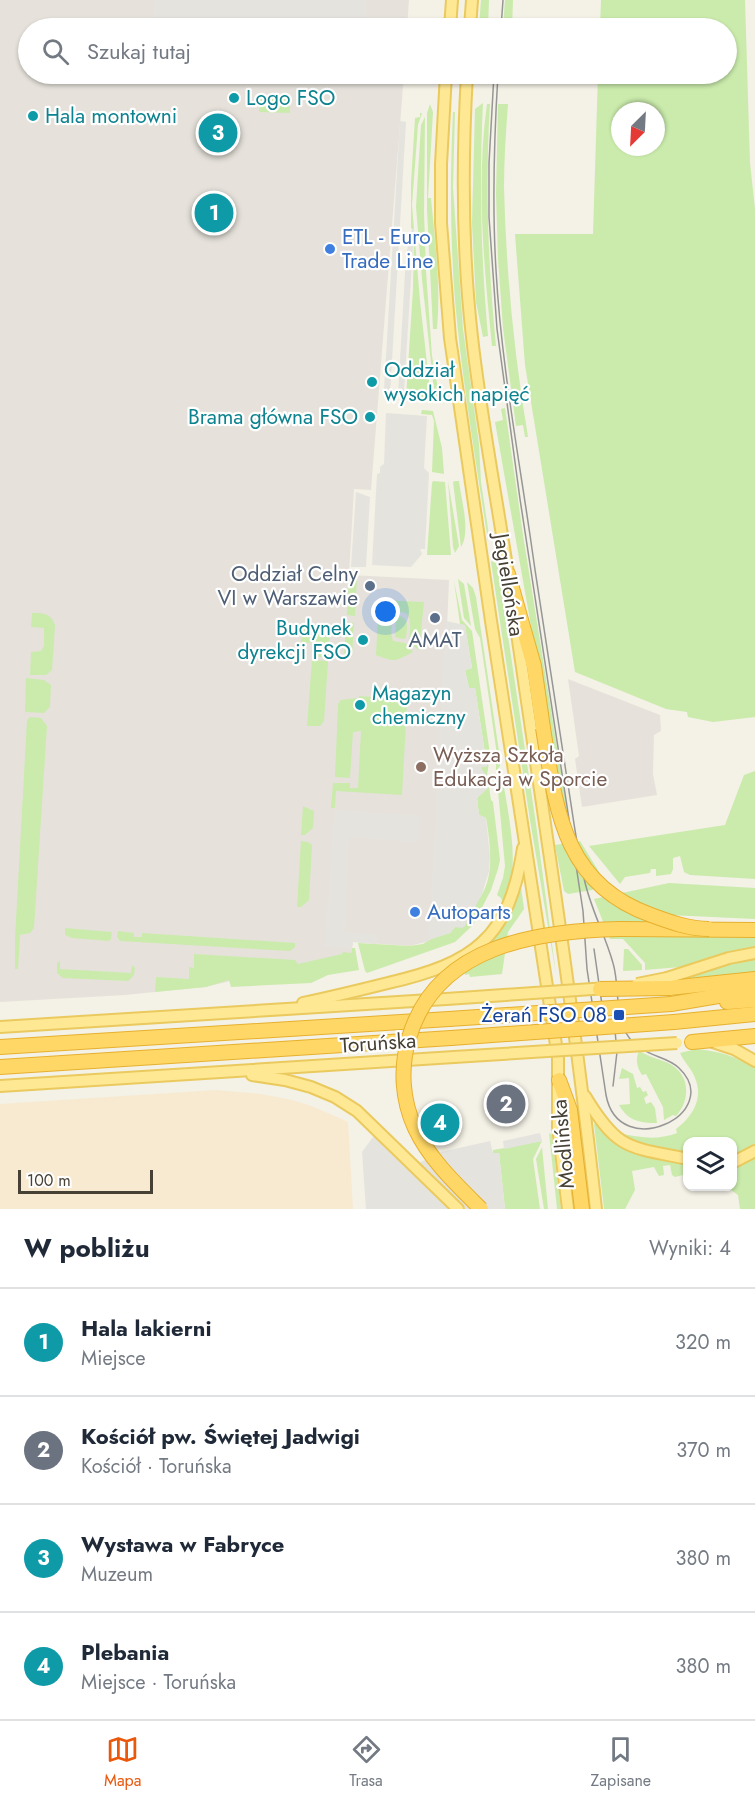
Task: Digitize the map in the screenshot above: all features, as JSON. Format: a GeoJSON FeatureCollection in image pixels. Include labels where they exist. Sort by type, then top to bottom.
{"type":"FeatureCollection","features":[{"type":"Feature","properties":{"kind":"highway"},"geometry":{"type":"LineString","coordinates":[[508,574],[534,666],[558,814],[572,848],[589,873],[609,893],[631,907],[676,924],[709,929]]}},
{"type":"Feature","properties":{"kind":"highway"},"geometry":{"type":"LineString","coordinates":[[481,1209],[432,1155],[416,1129],[405,1097],[404,1066],[407,1045],[415,1022],[434,992],[447,978],[474,959],[499,947],[531,937],[586,930],[755,930]]}},
{"type":"Feature","properties":{"kind":"highway"},"geometry":{"type":"LineString","coordinates":[[600,989],[755,979]]}},
{"type":"Feature","properties":{"kind":"highway"},"geometry":{"type":"LineString","coordinates":[[671,1004],[755,990]]}},
{"type":"Feature","properties":{"kind":"highway","name":"Toruńska"},"geometry":{"type":"LineString","coordinates":[[0,1047],[755,1000]]}},
{"type":"Feature","properties":{"kind":"highway","name":"Toruńska"},"geometry":{"type":"LineString","coordinates":[[0,1066],[451,1038],[755,1014]]}},
{"type":"Feature","properties":{"kind":"highway"},"geometry":{"type":"LineString","coordinates":[[692,1041],[755,1036]]}},
{"type":"Feature","properties":{"kind":"highway"},"geometry":{"type":"LineString","coordinates":[[558,1080],[567,1099],[572,1122],[582,1209]]}},
{"type":"Feature","properties":{"kind":"main road"},"geometry":{"type":"LineString","coordinates":[[451,18],[452,0]]}},
{"type":"Feature","properties":{"kind":"main road"},"geometry":{"type":"LineString","coordinates":[[471,18],[472,0]]}},
{"type":"Feature","properties":{"kind":"main road","name":"Jagiellońska"},"geometry":{"type":"LineString","coordinates":[[445,84],[441,164],[441,223],[450,338],[490,621],[557,1048],[558,1080]]}},
{"type":"Feature","properties":{"kind":"main road","name":"Jagiellońska"},"geometry":{"type":"LineString","coordinates":[[467,84],[463,171],[466,274],[472,337],[558,904],[584,1094]]}},
{"type":"Feature","properties":{"kind":"main road"},"geometry":{"type":"LineString","coordinates":[[333,1001],[453,963],[483,942],[495,928],[511,901],[522,858],[524,830]]}},
{"type":"Feature","properties":{"kind":"main road"},"geometry":{"type":"LineString","coordinates":[[668,983],[729,958],[755,953]]}},
{"type":"Feature","properties":{"kind":"main road","name":"Toruńska"},"geometry":{"type":"LineString","coordinates":[[0,1027],[252,1011],[333,1001],[446,999],[600,989]]}},
{"type":"Feature","properties":{"kind":"main road","name":"Toruńska"},"geometry":{"type":"LineString","coordinates":[[0,1086],[692,1041],[721,1044],[755,1061]]}},
{"type":"Feature","properties":{"kind":"main road"},"geometry":{"type":"LineString","coordinates":[[204,1073],[270,1077],[305,1085],[335,1097],[357,1111],[379,1130],[458,1209]]}},
{"type":"Feature","properties":{"kind":"main road","name":"Modlińska"},"geometry":{"type":"LineString","coordinates":[[558,1080],[558,1127],[568,1209]]}},
{"type":"Feature","properties":{"kind":"main road"},"geometry":{"type":"LineString","coordinates":[[584,1094],[607,1130],[621,1142],[640,1150],[683,1158]]}},
{"type":"Feature","properties":{"kind":"main road","name":"Modlińska"},"geometry":{"type":"LineString","coordinates":[[584,1094],[596,1209]]}},
{"type":"Feature","properties":{"kind":"main road"},"geometry":{"type":"LineString","coordinates":[[737,1160],[755,1151]]}},
{"type":"Feature","properties":{"kind":"shaded area"},"geometry":{"type":"Polygon","coordinates":[[[0,0],[409,0],[408,18],[18,18],[18,84],[403,84],[371,490],[354,489],[349,575],[449,580],[434,940],[409,946],[353,942],[351,953],[205,987],[125,995],[0,1002],[0,0]]]}},
{"type":"Feature","properties":{"kind":"shaded area"},"geometry":{"type":"Polygon","coordinates":[[[155,0],[366,0],[365,18],[154,18],[155,0]]]}},
{"type":"Feature","properties":{"kind":"shaded area"},"geometry":{"type":"Polygon","coordinates":[[[400,121],[406,122],[390,395],[384,390],[400,121]]]}},
{"type":"Feature","properties":{"kind":"shaded area"},"geometry":{"type":"Polygon","coordinates":[[[412,229],[414,229],[404,391],[398,396],[406,255],[412,229]]]}},
{"type":"Feature","properties":{"kind":"shaded area"},"geometry":{"type":"Polygon","coordinates":[[[386,413],[427,416],[424,468],[429,473],[425,549],[420,549],[422,554],[411,567],[372,565],[377,474],[380,473],[380,467],[384,464],[386,413]]]}},
{"type":"Feature","properties":{"kind":"shaded area"},"geometry":{"type":"Polygon","coordinates":[[[356,492],[370,497],[366,567],[351,567],[356,492]]]}},
{"type":"Feature","properties":{"kind":"shaded area"},"geometry":{"type":"Polygon","coordinates":[[[446,621],[465,625],[472,668],[465,670],[469,688],[475,688],[487,767],[482,767],[482,770],[487,776],[489,787],[477,798],[479,815],[486,818],[490,856],[489,871],[482,894],[465,926],[455,927],[450,933],[429,940],[446,621]]]}},
{"type":"Feature","properties":{"kind":"shaded area"},"geometry":{"type":"Polygon","coordinates":[[[568,679],[660,715],[661,731],[654,735],[653,774],[657,795],[582,807],[575,759],[579,756],[568,679]]]}},
{"type":"Feature","properties":{"kind":"shaded area"},"geometry":{"type":"Polygon","coordinates":[[[335,810],[419,816],[417,842],[349,837],[344,932],[377,935],[376,944],[353,942],[352,948],[325,946],[335,810]]]}},
{"type":"Feature","properties":{"kind":"shaded area"},"geometry":{"type":"Polygon","coordinates":[[[216,1090],[261,1094],[292,1100],[348,1122],[353,1209],[0,1209],[0,1104],[216,1090]]]}},
{"type":"Feature","properties":{"kind":"shaded area"},"geometry":{"type":"Polygon","coordinates":[[[376,1133],[411,1167],[441,1152],[490,1141],[493,1153],[499,1153],[505,1209],[366,1209],[362,1152],[376,1133]]]}},
{"type":"Feature","properties":{"kind":"shaded area"},"geometry":{"type":"Polygon","coordinates":[[[540,1133],[542,1141],[504,1149],[503,1141],[540,1133]]]}},
{"type":"Feature","properties":{"kind":"green space"},"geometry":{"type":"Polygon","coordinates":[[[481,0],[489,0],[488,18],[480,18],[481,0]]]}},
{"type":"Feature","properties":{"kind":"green space"},"geometry":{"type":"Polygon","coordinates":[[[505,0],[513,0],[512,18],[504,18],[505,0]]]}},
{"type":"Feature","properties":{"kind":"green space"},"geometry":{"type":"Polygon","coordinates":[[[601,0],[745,0],[750,163],[755,209],[755,717],[713,722],[688,717],[687,712],[666,709],[575,672],[525,365],[515,234],[593,234],[598,84],[737,84],[737,18],[600,18],[601,0]]]}},
{"type":"Feature","properties":{"kind":"green space"},"geometry":{"type":"Polygon","coordinates":[[[264,95],[290,97],[290,113],[259,112],[260,99],[264,95]]]}},
{"type":"Feature","properties":{"kind":"green space"},"geometry":{"type":"Polygon","coordinates":[[[483,103],[481,220],[488,336],[483,337],[476,302],[472,223],[475,109],[483,103]]]}},
{"type":"Feature","properties":{"kind":"green space"},"geometry":{"type":"Polygon","coordinates":[[[430,104],[433,112],[428,198],[431,198],[437,264],[437,329],[433,329],[427,210],[427,113],[430,104]]]}},
{"type":"Feature","properties":{"kind":"green space"},"geometry":{"type":"Polygon","coordinates":[[[487,104],[490,104],[488,225],[496,346],[492,346],[482,225],[482,164],[487,104]]]}},
{"type":"Feature","properties":{"kind":"green space"},"geometry":{"type":"Polygon","coordinates":[[[498,104],[508,104],[504,177],[505,218],[515,344],[528,437],[525,437],[523,425],[516,426],[503,328],[496,194],[498,104]]]}},
{"type":"Feature","properties":{"kind":"green space"},"geometry":{"type":"Polygon","coordinates":[[[453,112],[455,112],[453,187],[463,329],[479,444],[488,541],[465,391],[455,300],[451,206],[453,112]]]}},
{"type":"Feature","properties":{"kind":"green space"},"geometry":{"type":"Polygon","coordinates":[[[422,113],[418,125],[412,205],[431,399],[406,398],[413,289],[414,230],[411,228],[411,183],[415,118],[420,117],[422,113]]]}},
{"type":"Feature","properties":{"kind":"green space"},"geometry":{"type":"Polygon","coordinates":[[[425,117],[426,271],[432,356],[440,399],[435,400],[416,207],[421,125],[425,117]]]}},
{"type":"Feature","properties":{"kind":"green space"},"geometry":{"type":"Polygon","coordinates":[[[505,408],[569,822],[557,773],[495,422],[503,420],[501,409],[505,408]]]}},
{"type":"Feature","properties":{"kind":"green space"},"geometry":{"type":"Polygon","coordinates":[[[422,410],[433,411],[442,448],[444,474],[432,472],[434,421],[432,415],[421,414],[422,410]]]}},
{"type":"Feature","properties":{"kind":"green space"},"geometry":{"type":"Polygon","coordinates":[[[433,481],[445,482],[451,555],[427,555],[433,481]]]}},
{"type":"Feature","properties":{"kind":"green space"},"geometry":{"type":"Polygon","coordinates":[[[448,481],[459,546],[455,553],[453,547],[448,481]]]}},
{"type":"Feature","properties":{"kind":"green space"},"geometry":{"type":"Polygon","coordinates":[[[459,481],[464,515],[465,533],[461,547],[453,482],[459,481]]]}},
{"type":"Feature","properties":{"kind":"green space"},"geometry":{"type":"Polygon","coordinates":[[[496,555],[536,824],[556,974],[491,562],[496,555]]]}},
{"type":"Feature","properties":{"kind":"green space"},"geometry":{"type":"Polygon","coordinates":[[[349,578],[357,578],[355,616],[347,615],[349,578]]]}},
{"type":"Feature","properties":{"kind":"green space"},"geometry":{"type":"Polygon","coordinates":[[[458,579],[464,584],[471,626],[464,618],[458,579]]]}},
{"type":"Feature","properties":{"kind":"green space"},"geometry":{"type":"Polygon","coordinates":[[[454,581],[462,620],[472,631],[490,754],[487,776],[482,770],[482,767],[487,766],[475,688],[469,688],[465,670],[472,668],[465,626],[460,624],[454,581]]]}},
{"type":"Feature","properties":{"kind":"green space"},"geometry":{"type":"Polygon","coordinates":[[[467,582],[473,588],[476,597],[500,758],[500,766],[496,771],[496,748],[480,638],[475,629],[467,582]]]}},
{"type":"Feature","properties":{"kind":"green space"},"geometry":{"type":"Polygon","coordinates":[[[379,600],[424,602],[419,650],[409,642],[410,620],[408,616],[405,613],[394,614],[393,611],[387,610],[386,615],[393,616],[391,632],[393,641],[405,643],[413,652],[395,660],[376,655],[379,600]]]}},
{"type":"Feature","properties":{"kind":"green space"},"geometry":{"type":"Polygon","coordinates":[[[32,613],[49,616],[55,625],[52,670],[46,675],[30,675],[31,652],[41,651],[44,646],[44,628],[31,627],[32,613]]]}},
{"type":"Feature","properties":{"kind":"green space"},"geometry":{"type":"Polygon","coordinates":[[[398,616],[402,617],[407,624],[406,638],[403,639],[395,637],[398,616]]]}},
{"type":"Feature","properties":{"kind":"green space"},"geometry":{"type":"Polygon","coordinates":[[[346,622],[354,623],[352,657],[344,657],[346,622]]]}},
{"type":"Feature","properties":{"kind":"green space"},"geometry":{"type":"Polygon","coordinates":[[[302,629],[324,631],[330,635],[328,658],[312,656],[312,643],[301,642],[302,629]]]}},
{"type":"Feature","properties":{"kind":"green space"},"geometry":{"type":"Polygon","coordinates":[[[312,660],[328,661],[324,721],[320,726],[307,726],[312,660]]]}},
{"type":"Feature","properties":{"kind":"green space"},"geometry":{"type":"Polygon","coordinates":[[[26,678],[44,680],[51,685],[50,707],[44,713],[25,712],[26,678]]]}},
{"type":"Feature","properties":{"kind":"green space"},"geometry":{"type":"Polygon","coordinates":[[[359,696],[401,699],[407,703],[402,795],[336,791],[335,808],[331,808],[333,783],[350,783],[350,788],[358,788],[361,731],[353,732],[350,778],[335,777],[338,704],[341,700],[357,698],[354,708],[364,709],[365,702],[359,701],[359,696]]]}},
{"type":"Feature","properties":{"kind":"green space"},"geometry":{"type":"Polygon","coordinates":[[[30,717],[41,718],[47,726],[34,928],[30,933],[20,935],[18,969],[15,969],[27,720],[30,717]]]}},
{"type":"Feature","properties":{"kind":"green space"},"geometry":{"type":"Polygon","coordinates":[[[755,771],[755,879],[690,875],[684,872],[680,856],[673,858],[671,874],[656,876],[656,869],[651,869],[650,873],[625,877],[620,884],[589,846],[725,825],[744,775],[755,771]]]}},
{"type":"Feature","properties":{"kind":"green space"},"geometry":{"type":"Polygon","coordinates":[[[502,775],[512,848],[512,870],[508,892],[500,912],[485,932],[464,950],[489,926],[503,903],[497,895],[505,866],[497,780],[502,775]]]}},
{"type":"Feature","properties":{"kind":"green space"},"geometry":{"type":"Polygon","coordinates":[[[489,787],[500,860],[491,890],[473,925],[455,942],[367,973],[358,943],[409,946],[423,944],[450,933],[481,896],[490,868],[490,848],[486,818],[479,815],[477,798],[489,787]]]}},
{"type":"Feature","properties":{"kind":"green space"},"geometry":{"type":"Polygon","coordinates":[[[303,806],[314,811],[313,828],[305,835],[301,835],[303,806]]]}},
{"type":"Feature","properties":{"kind":"green space"},"geometry":{"type":"Polygon","coordinates":[[[301,841],[312,845],[309,900],[301,907],[297,907],[301,841]]]}},
{"type":"Feature","properties":{"kind":"green space"},"geometry":{"type":"Polygon","coordinates":[[[580,841],[604,880],[592,890],[568,894],[564,891],[555,845],[580,841]]]}},
{"type":"Feature","properties":{"kind":"green space"},"geometry":{"type":"Polygon","coordinates":[[[669,883],[755,888],[755,919],[669,915],[755,935],[755,947],[734,951],[681,968],[645,970],[645,963],[623,939],[610,939],[594,899],[669,883]]]}},
{"type":"Feature","properties":{"kind":"green space"},"geometry":{"type":"Polygon","coordinates":[[[521,887],[524,909],[508,932],[502,974],[470,977],[469,974],[465,975],[464,970],[501,929],[513,909],[521,887]]]}},
{"type":"Feature","properties":{"kind":"green space"},"geometry":{"type":"Polygon","coordinates":[[[65,928],[112,932],[111,939],[109,941],[72,938],[65,935],[65,928]]]}},
{"type":"Feature","properties":{"kind":"green space"},"geometry":{"type":"Polygon","coordinates":[[[118,931],[134,933],[134,937],[142,937],[142,933],[295,943],[295,947],[290,951],[120,941],[117,937],[118,931]]]}},
{"type":"Feature","properties":{"kind":"green space"},"geometry":{"type":"Polygon","coordinates":[[[352,948],[355,948],[359,970],[328,975],[311,983],[231,987],[229,980],[206,987],[155,992],[156,977],[189,979],[189,967],[194,968],[194,954],[295,960],[298,964],[343,952],[351,953],[352,948]]]}},
{"type":"Feature","properties":{"kind":"green space"},"geometry":{"type":"Polygon","coordinates":[[[624,949],[628,949],[642,965],[642,970],[623,971],[624,949]]]}},
{"type":"Feature","properties":{"kind":"green space"},"geometry":{"type":"Polygon","coordinates":[[[755,958],[755,974],[677,981],[743,959],[755,958]]]}},
{"type":"Feature","properties":{"kind":"green space"},"geometry":{"type":"Polygon","coordinates":[[[60,961],[60,969],[131,973],[132,965],[135,968],[134,975],[128,981],[63,978],[57,973],[57,963],[60,961]]]}},
{"type":"Feature","properties":{"kind":"green space"},"geometry":{"type":"Polygon","coordinates":[[[696,1049],[712,1051],[741,1060],[755,1068],[755,1144],[737,1154],[737,1137],[683,1137],[683,1153],[636,1143],[622,1136],[623,1134],[644,1137],[670,1135],[677,1133],[676,1129],[687,1119],[695,1107],[698,1093],[694,1075],[680,1053],[696,1049]]]}},
{"type":"Feature","properties":{"kind":"green space"},"geometry":{"type":"Polygon","coordinates":[[[639,1051],[670,1064],[677,1069],[685,1081],[684,1103],[676,1116],[673,1115],[664,1120],[663,1107],[646,1074],[642,1075],[638,1066],[639,1051]]]}},
{"type":"Feature","properties":{"kind":"green space"},"geometry":{"type":"Polygon","coordinates":[[[622,1068],[633,1074],[637,1088],[640,1087],[643,1092],[646,1091],[648,1095],[644,1098],[646,1104],[651,1102],[655,1108],[657,1123],[630,1118],[619,1105],[630,1104],[629,1078],[619,1079],[622,1068]]]}},
{"type":"Feature","properties":{"kind":"green space"},"geometry":{"type":"Polygon","coordinates":[[[596,1123],[605,1134],[626,1149],[649,1157],[683,1164],[683,1175],[675,1177],[672,1175],[670,1165],[663,1166],[664,1175],[659,1176],[654,1167],[632,1171],[635,1190],[625,1209],[604,1209],[594,1124],[596,1123]]]}},
{"type":"Feature","properties":{"kind":"green space"},"geometry":{"type":"Polygon","coordinates":[[[549,1133],[552,1135],[561,1209],[557,1209],[549,1133]]]}},
{"type":"Feature","properties":{"kind":"green space"},"geometry":{"type":"Polygon","coordinates":[[[542,1141],[533,1159],[540,1209],[505,1209],[499,1153],[493,1154],[493,1150],[542,1141]]]}},
{"type":"Feature","properties":{"kind":"green space"},"geometry":{"type":"Polygon","coordinates":[[[542,1147],[548,1209],[544,1209],[536,1159],[542,1147]]]}},
{"type":"Feature","properties":{"kind":"green space"},"geometry":{"type":"Polygon","coordinates":[[[755,1158],[755,1209],[740,1209],[738,1195],[732,1191],[737,1191],[737,1165],[755,1158]]]}},
{"type":"Feature","properties":{"kind":"tram line"},"geometry":{"type":"LineString","coordinates":[[502,18],[503,0]]}},
{"type":"Feature","properties":{"kind":"tram line"},"geometry":{"type":"LineString","coordinates":[[493,84],[489,163],[489,217],[497,329],[520,499],[583,911],[587,969],[606,1095],[615,1115],[630,1126],[647,1129],[665,1124],[680,1115],[689,1101],[690,1085],[679,1068],[642,1049],[625,1032],[619,1010],[613,963],[590,900],[579,852],[548,657],[498,304],[494,221],[498,84]]}},
{"type":"Feature","properties":{"kind":"tram line"},"geometry":{"type":"LineString","coordinates":[[594,949],[603,1012]]}},
{"type":"Feature","properties":{"kind":"tram line"},"geometry":{"type":"LineString","coordinates":[[613,1086],[617,1052],[614,1020]]}},
{"type":"Feature","properties":{"kind":"place","name":"Logo FSO"},"geometry":{"type":"Point","coordinates":[234,98]}},
{"type":"Feature","properties":{"kind":"place","name":"Hala montowni"},"geometry":{"type":"Point","coordinates":[33,116]}},
{"type":"Feature","properties":{"kind":"place","name":"Wystawa w Fabryce"},"geometry":{"type":"Point","coordinates":[218,133]}},
{"type":"Feature","properties":{"kind":"place","name":"Hala lakierni"},"geometry":{"type":"Point","coordinates":[214,213]}},
{"type":"Feature","properties":{"kind":"place","name":"ETL - Euro Trade Line"},"geometry":{"type":"Point","coordinates":[330,249]}},
{"type":"Feature","properties":{"kind":"place","name":"Oddział wysokich napięć"},"geometry":{"type":"Point","coordinates":[372,382]}},
{"type":"Feature","properties":{"kind":"place","name":"Brama główna FSO"},"geometry":{"type":"Point","coordinates":[370,417]}},
{"type":"Feature","properties":{"kind":"place","name":"Oddział Celny VI w Warszawie"},"geometry":{"type":"Point","coordinates":[370,586]}},
{"type":"Feature","properties":{"kind":"place","name":"AMAT"},"geometry":{"type":"Point","coordinates":[435,618]}},
{"type":"Feature","properties":{"kind":"place","name":"Budynek dyrekcji FSO"},"geometry":{"type":"Point","coordinates":[363,640]}},
{"type":"Feature","properties":{"kind":"place","name":"Magazyn chemiczny"},"geometry":{"type":"Point","coordinates":[360,705]}},
{"type":"Feature","properties":{"kind":"place","name":"Wyższa Szkoła Edukacja w Sporcie"},"geometry":{"type":"Point","coordinates":[421,767]}},
{"type":"Feature","properties":{"kind":"place","name":"Autoparts"},"geometry":{"type":"Point","coordinates":[415,912]}},
{"type":"Feature","properties":{"kind":"place","name":"Żerań FSO 08"},"geometry":{"type":"Point","coordinates":[619,1015]}},
{"type":"Feature","properties":{"kind":"place","name":"Kościół pw. Świętej Jadwigi"},"geometry":{"type":"Point","coordinates":[506,1104]}},
{"type":"Feature","properties":{"kind":"place","name":"Plebania"},"geometry":{"type":"Point","coordinates":[440,1123]}}]}
